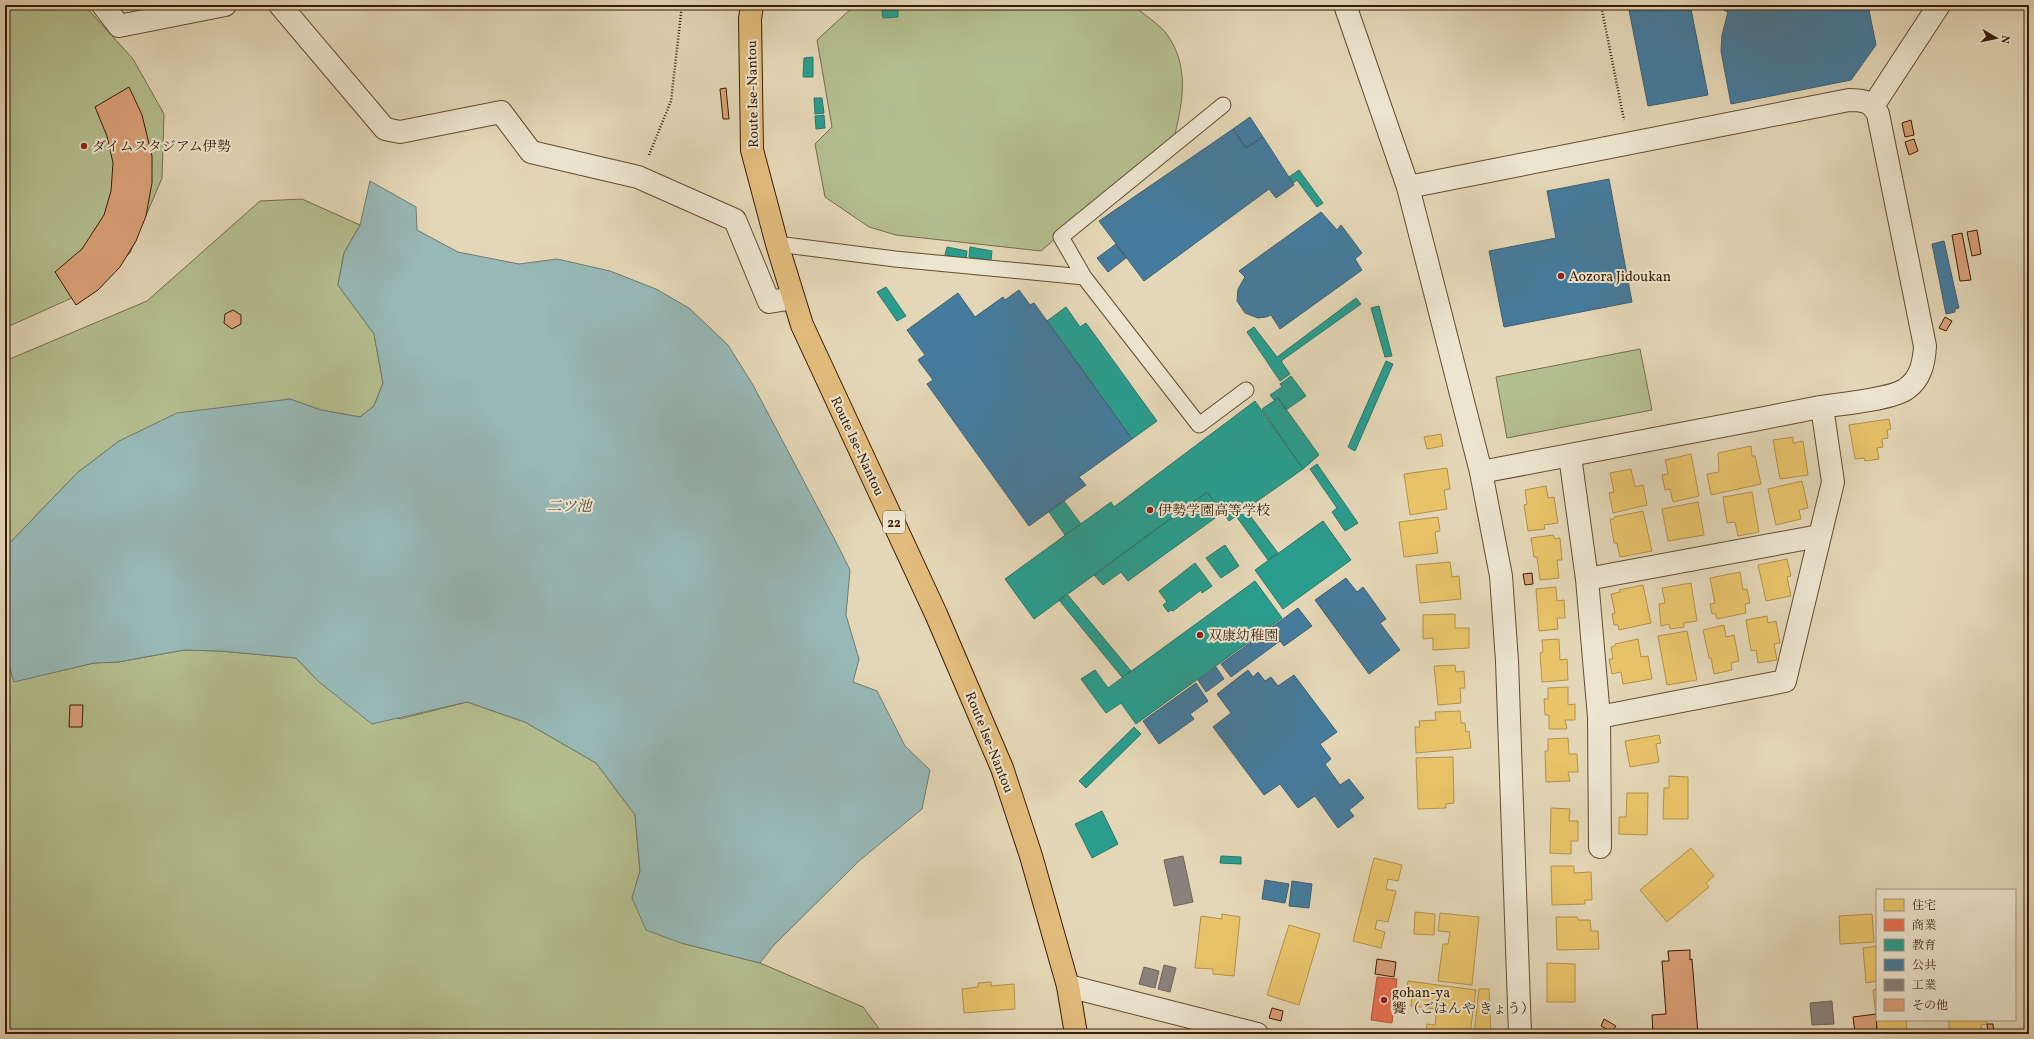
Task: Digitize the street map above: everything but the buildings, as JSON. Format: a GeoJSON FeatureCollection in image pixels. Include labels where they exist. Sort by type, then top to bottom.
{"type":"FeatureCollection","features":[{"type":"Feature","properties":{"kind":"main road","name":"Route Ise-Nantou"},"geometry":{"type":"LineString","coordinates":[[752,5],[750,19],[752,150],[776,244],[793,298],[802,325],[936,614],[1002,768],[1031,856],[1068,986],[1076,1034]]}},
{"type":"Feature","properties":{"kind":"street"},"geometry":{"type":"LineString","coordinates":[[103,5],[119,26],[225,5]]}},
{"type":"Feature","properties":{"kind":"street"},"geometry":{"type":"LineString","coordinates":[[280,5],[385,129],[400,132],[501,112],[531,152],[638,177],[735,220],[769,302],[793,298]]}},
{"type":"Feature","properties":{"kind":"street"},"geometry":{"type":"LineString","coordinates":[[1345,5],[1408,187],[1481,472],[1501,576],[1507,653],[1520,1034]]}},
{"type":"Feature","properties":{"kind":"street"},"geometry":{"type":"LineString","coordinates":[[1873,106],[1939,5]]}},
{"type":"Feature","properties":{"kind":"street"},"geometry":{"type":"LineString","coordinates":[[1408,187],[1849,100],[1862,100],[1873,106],[1878,114],[1925,346],[1924,362],[1917,377],[1907,389],[1894,395],[1822,407],[1481,472]]}},
{"type":"Feature","properties":{"kind":"street"},"geometry":{"type":"LineString","coordinates":[[1598,717],[1785,681],[1833,482],[1822,407]]}},
{"type":"Feature","properties":{"kind":"street"},"geometry":{"type":"LineString","coordinates":[[1570,456],[1587,579],[1598,717],[1600,847]]}},
{"type":"Feature","properties":{"kind":"street"},"geometry":{"type":"LineString","coordinates":[[1587,579],[1819,536]]}},
{"type":"Feature","properties":{"kind":"street"},"geometry":{"type":"LineString","coordinates":[[1068,986],[1257,1034]]}},
{"type":"Feature","properties":{"kind":"lane"},"geometry":{"type":"LineString","coordinates":[[1223,105],[1061,237],[1084,277],[1199,425],[1246,390]]}},
{"type":"Feature","properties":{"kind":"lane"},"geometry":{"type":"LineString","coordinates":[[776,244],[895,259],[1084,277]]}},
{"type":"Feature","properties":{"kind":"path"},"geometry":{"type":"LineString","coordinates":[[638,177],[658,135],[671,102],[682,5]]}},
{"type":"Feature","properties":{"kind":"path"},"geometry":{"type":"LineString","coordinates":[[1601,5],[1628,144]]}},
{"type":"Feature","properties":{"kind":"green space","name":"ダイムスタジアム伊勢"},"geometry":{"type":"Polygon","coordinates":[[[5,5],[84,5],[133,59],[164,114],[162,178],[130,253],[76,296],[5,328],[5,5]]]}},
{"type":"Feature","properties":{"kind":"green space"},"geometry":{"type":"Polygon","coordinates":[[[855,5],[1133,5],[1165,32],[1175,48],[1179,60],[1182,72],[1182,96],[1175,134],[1041,251],[896,235],[869,227],[825,197],[815,144],[832,127],[817,40],[855,5]]]}},
{"type":"Feature","properties":{"kind":"green space"},"geometry":{"type":"Polygon","coordinates":[[[302,199],[360,225],[344,253],[338,285],[374,334],[383,383],[374,406],[360,417],[321,410],[289,399],[119,441],[77,473],[5,548],[5,361],[147,301],[260,201],[302,199]]]}},
{"type":"Feature","properties":{"kind":"green space"},"geometry":{"type":"Polygon","coordinates":[[[1640,349],[1652,410],[1507,438],[1496,377],[1640,349]]]}},
{"type":"Feature","properties":{"kind":"green space"},"geometry":{"type":"Polygon","coordinates":[[[184,650],[220,651],[296,658],[319,682],[400,719],[467,702],[525,722],[596,763],[635,815],[640,871],[632,898],[681,943],[760,963],[863,1007],[883,1034],[5,1034],[5,652],[14,681],[94,663],[118,662],[184,650]]]}},
{"type":"Feature","properties":{"kind":"water","name":"二ツ池"},"geometry":{"type":"Polygon","coordinates":[[[370,181],[416,207],[417,230],[458,252],[519,264],[557,259],[610,271],[656,289],[689,308],[728,345],[753,385],[850,570],[846,615],[859,659],[853,682],[877,691],[905,746],[930,770],[922,809],[859,861],[774,945],[760,963],[681,943],[646,930],[632,898],[640,871],[635,815],[596,763],[525,722],[467,702],[372,724],[319,682],[296,658],[220,651],[184,650],[118,662],[94,663],[14,682],[5,652],[5,548],[77,473],[119,441],[177,413],[290,399],[321,410],[360,417],[374,406],[383,383],[374,334],[338,285],[344,253],[360,225],[370,181]]]}},
{"type":"Feature","properties":{"kind":"place","name":"ダイムスタジアム伊勢"},"geometry":{"type":"Point","coordinates":[84,146]}},
{"type":"Feature","properties":{"kind":"place","name":"Aozora Jidoukan"},"geometry":{"type":"Point","coordinates":[1561,276]}},
{"type":"Feature","properties":{"kind":"place","name":"伊勢学園高等学校"},"geometry":{"type":"Point","coordinates":[1150,510]}},
{"type":"Feature","properties":{"kind":"place","name":"双康幼稚園"},"geometry":{"type":"Point","coordinates":[1200,635]}},
{"type":"Feature","properties":{"kind":"place","name":"gohan-ya 饗（ごはんや きょう）"},"geometry":{"type":"Point","coordinates":[1384,1000]}}]}
